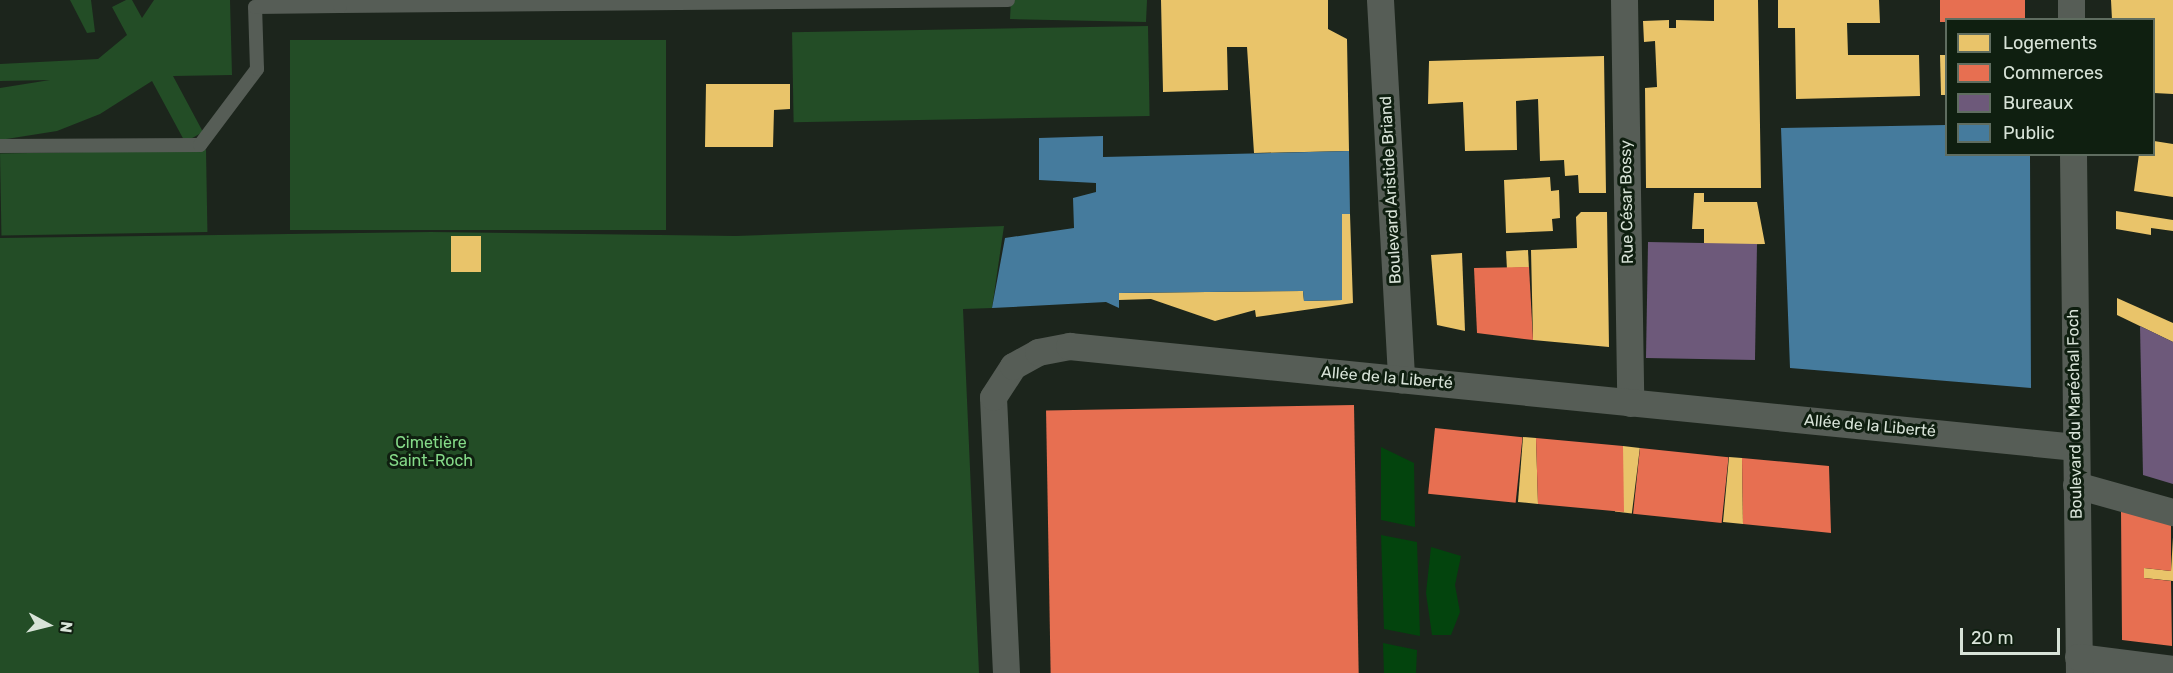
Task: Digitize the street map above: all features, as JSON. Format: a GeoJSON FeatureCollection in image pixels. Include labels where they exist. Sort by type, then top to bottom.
{"type":"FeatureCollection","features":[{"type":"Feature","properties":{"kind":"street","name":"Boulevard Aristide Briand"},"geometry":{"type":"LineString","coordinates":[[1380,0],[1401,379]]}},
{"type":"Feature","properties":{"kind":"street","name":"Rue César Bossy"},"geometry":{"type":"LineString","coordinates":[[1624,0],[1630,403]]}},
{"type":"Feature","properties":{"kind":"street"},"geometry":{"type":"LineString","coordinates":[[2071,0],[2071,18]]}},
{"type":"Feature","properties":{"kind":"street","name":"Boulevard du Maréchal Foch"},"geometry":{"type":"LineString","coordinates":[[2073,156],[2078,665]]}},
{"type":"Feature","properties":{"kind":"street","name":"Allée de la Liberté"},"geometry":{"type":"LineString","coordinates":[[1006,673],[993,397],[1013,366],[1038,352],[1069,346],[2076,447]]}},
{"type":"Feature","properties":{"kind":"street"},"geometry":{"type":"LineString","coordinates":[[2076,485],[2173,512]]}},
{"type":"Feature","properties":{"kind":"street"},"geometry":{"type":"LineString","coordinates":[[2078,665],[2173,669]]}},
{"type":"Feature","properties":{"kind":"lane"},"geometry":{"type":"LineString","coordinates":[[0,146],[201,145],[256,69],[255,7],[340,3],[1008,0]]}},
{"type":"Feature","properties":{"kind":"green space"},"geometry":{"type":"Polygon","coordinates":[[[70,0],[91,0],[95,32],[87,33],[70,0]]]}},
{"type":"Feature","properties":{"kind":"green space"},"geometry":{"type":"Polygon","coordinates":[[[126,0],[132,0],[142,18],[154,0],[230,0],[232,75],[173,76],[203,132],[185,142],[152,81],[100,114],[57,131],[0,140],[0,88],[50,80],[0,81],[0,64],[98,59],[127,35],[112,7],[126,0]]]}},
{"type":"Feature","properties":{"kind":"green space"},"geometry":{"type":"Polygon","coordinates":[[[1011,0],[1147,0],[1146,22],[1010,19],[1011,0]]]}},
{"type":"Feature","properties":{"kind":"green space"},"geometry":{"type":"Polygon","coordinates":[[[1148,26],[1150,116],[794,122],[792,32],[1148,26]]]}},
{"type":"Feature","properties":{"kind":"green space"},"geometry":{"type":"Polygon","coordinates":[[[290,40],[666,40],[666,230],[290,230],[290,40]]]}},
{"type":"Feature","properties":{"kind":"green space"},"geometry":{"type":"Polygon","coordinates":[[[206,150],[207,232],[1,236],[0,154],[206,150]]]}},
{"type":"Feature","properties":{"kind":"green space","name":"Cimetière Saint-Roch"},"geometry":{"type":"Polygon","coordinates":[[[1004,226],[992,308],[963,309],[979,673],[0,673],[0,238],[431,232],[736,236],[1004,226]]]}},
{"type":"Feature","properties":{"kind":"shaded area"},"geometry":{"type":"Polygon","coordinates":[[[1381,447],[1414,463],[1415,527],[1381,520],[1381,447]]]}},
{"type":"Feature","properties":{"kind":"shaded area"},"geometry":{"type":"Polygon","coordinates":[[[1381,535],[1417,542],[1420,636],[1384,629],[1381,535]]]}},
{"type":"Feature","properties":{"kind":"shaded area"},"geometry":{"type":"Polygon","coordinates":[[[1431,547],[1461,556],[1455,585],[1460,612],[1451,635],[1432,635],[1426,593],[1431,547]]]}},
{"type":"Feature","properties":{"kind":"shaded area"},"geometry":{"type":"Polygon","coordinates":[[[1383,643],[1417,650],[1416,673],[1384,673],[1383,643]]]}},
{"type":"Feature","properties":{"kind":"building: Logements"},"geometry":{"type":"Polygon","coordinates":[[[1161,0],[1328,0],[1328,29],[1347,39],[1349,151],[1254,153],[1247,47],[1227,47],[1228,90],[1163,92],[1161,0]]]}},
{"type":"Feature","properties":{"kind":"building: Logements"},"geometry":{"type":"Polygon","coordinates":[[[1714,0],[1758,0],[1761,188],[1646,188],[1645,88],[1657,87],[1655,41],[1644,42],[1643,21],[1669,20],[1669,28],[1676,28],[1676,20],[1714,21],[1714,0]]]}},
{"type":"Feature","properties":{"kind":"building: Logements"},"geometry":{"type":"Polygon","coordinates":[[[1778,0],[1879,0],[1880,23],[1847,23],[1848,55],[1919,55],[1920,96],[1796,99],[1795,28],[1778,28],[1778,0]]]}},
{"type":"Feature","properties":{"kind":"building: Logements"},"geometry":{"type":"Polygon","coordinates":[[[2111,0],[2173,0],[2173,94],[2155,93],[2155,18],[2112,18],[2111,0]]]}},
{"type":"Feature","properties":{"kind":"building: Logements"},"geometry":{"type":"Polygon","coordinates":[[[1940,55],[1945,55],[1945,95],[1941,95],[1940,55]]]}},
{"type":"Feature","properties":{"kind":"building: Logements"},"geometry":{"type":"Polygon","coordinates":[[[1604,56],[1606,193],[1579,193],[1578,175],[1565,176],[1564,160],[1540,161],[1538,99],[1516,101],[1517,150],[1465,151],[1463,102],[1428,104],[1429,61],[1604,56]]]}},
{"type":"Feature","properties":{"kind":"building: Logements"},"geometry":{"type":"Polygon","coordinates":[[[706,84],[790,84],[790,109],[774,110],[773,147],[705,147],[706,84]]]}},
{"type":"Feature","properties":{"kind":"building: Logements"},"geometry":{"type":"Polygon","coordinates":[[[2155,141],[2173,144],[2173,197],[2134,191],[2139,156],[2155,156],[2155,141]]]}},
{"type":"Feature","properties":{"kind":"building: Logements"},"geometry":{"type":"Polygon","coordinates":[[[1550,177],[1551,191],[1559,190],[1560,218],[1552,219],[1553,231],[1506,233],[1504,180],[1550,177]]]}},
{"type":"Feature","properties":{"kind":"building: Logements"},"geometry":{"type":"Polygon","coordinates":[[[1694,193],[1704,193],[1704,202],[1757,202],[1765,244],[1704,245],[1704,229],[1692,229],[1694,193]]]}},
{"type":"Feature","properties":{"kind":"building: Logements"},"geometry":{"type":"Polygon","coordinates":[[[2116,211],[2173,220],[2173,231],[2151,228],[2151,235],[2116,229],[2116,211]]]}},
{"type":"Feature","properties":{"kind":"building: Logements"},"geometry":{"type":"Polygon","coordinates":[[[1581,212],[1607,212],[1609,347],[1533,340],[1531,250],[1577,248],[1576,217],[1581,212]]]}},
{"type":"Feature","properties":{"kind":"building: Logements"},"geometry":{"type":"Polygon","coordinates":[[[1342,214],[1350,214],[1353,303],[1256,317],[1255,310],[1215,321],[1151,299],[1119,300],[1119,293],[1303,291],[1304,301],[1342,300],[1342,214]]]}},
{"type":"Feature","properties":{"kind":"building: Logements"},"geometry":{"type":"Polygon","coordinates":[[[451,236],[481,236],[481,272],[451,272],[451,236]]]}},
{"type":"Feature","properties":{"kind":"building: Logements"},"geometry":{"type":"Polygon","coordinates":[[[1528,250],[1529,267],[1507,268],[1506,251],[1528,250]]]}},
{"type":"Feature","properties":{"kind":"building: Logements"},"geometry":{"type":"Polygon","coordinates":[[[1462,253],[1465,331],[1437,325],[1431,255],[1462,253]]]}},
{"type":"Feature","properties":{"kind":"building: Logements"},"geometry":{"type":"Polygon","coordinates":[[[2117,298],[2173,323],[2173,342],[2117,315],[2117,298]]]}},
{"type":"Feature","properties":{"kind":"building: Logements"},"geometry":{"type":"Polygon","coordinates":[[[1523,437],[1536,438],[1538,504],[1518,502],[1523,437]]]}},
{"type":"Feature","properties":{"kind":"building: Logements"},"geometry":{"type":"Polygon","coordinates":[[[1623,446],[1640,448],[1632,514],[1615,512],[1623,446]]]}},
{"type":"Feature","properties":{"kind":"building: Logements"},"geometry":{"type":"Polygon","coordinates":[[[1729,457],[1742,458],[1743,524],[1723,522],[1729,457]]]}},
{"type":"Feature","properties":{"kind":"building: Logements"},"geometry":{"type":"Polygon","coordinates":[[[2173,537],[2173,581],[2144,578],[2144,568],[2171,571],[2173,537]]]}},
{"type":"Feature","properties":{"kind":"building: Commerces"},"geometry":{"type":"Polygon","coordinates":[[[1940,0],[2025,0],[2025,18],[1945,18],[1945,22],[1940,22],[1940,0]]]}},
{"type":"Feature","properties":{"kind":"building: Commerces"},"geometry":{"type":"Polygon","coordinates":[[[1529,267],[1533,340],[1477,333],[1474,268],[1529,267]]]}},
{"type":"Feature","properties":{"kind":"building: Commerces"},"geometry":{"type":"Polygon","coordinates":[[[1354,405],[1359,673],[1051,673],[1046,410],[1354,405]]]}},
{"type":"Feature","properties":{"kind":"building: Commerces"},"geometry":{"type":"Polygon","coordinates":[[[1435,428],[1523,437],[1516,503],[1428,494],[1435,428]]]}},
{"type":"Feature","properties":{"kind":"building: Commerces"},"geometry":{"type":"Polygon","coordinates":[[[1536,438],[1623,446],[1624,512],[1538,504],[1536,438]]]}},
{"type":"Feature","properties":{"kind":"building: Commerces"},"geometry":{"type":"Polygon","coordinates":[[[1640,448],[1729,457],[1722,523],[1633,514],[1640,448]]]}},
{"type":"Feature","properties":{"kind":"building: Commerces"},"geometry":{"type":"Polygon","coordinates":[[[1742,458],[1829,466],[1831,533],[1743,524],[1742,458]]]}},
{"type":"Feature","properties":{"kind":"building: Commerces"},"geometry":{"type":"Polygon","coordinates":[[[2121,510],[2171,525],[2171,571],[2144,568],[2144,578],[2171,581],[2172,646],[2122,640],[2121,510]]]}},
{"type":"Feature","properties":{"kind":"building: Bureaux"},"geometry":{"type":"Polygon","coordinates":[[[1648,242],[1757,244],[1755,360],[1646,358],[1648,242]]]}},
{"type":"Feature","properties":{"kind":"building: Bureaux"},"geometry":{"type":"Polygon","coordinates":[[[2140,326],[2173,342],[2173,484],[2143,475],[2140,326]]]}},
{"type":"Feature","properties":{"kind":"building: Public"},"geometry":{"type":"Polygon","coordinates":[[[1945,125],[1945,156],[2030,156],[2031,388],[1790,368],[1781,128],[1945,125]]]}},
{"type":"Feature","properties":{"kind":"building: Public"},"geometry":{"type":"Polygon","coordinates":[[[1103,136],[1103,157],[1349,151],[1350,214],[1342,214],[1342,300],[1304,301],[1303,291],[1119,293],[1119,308],[1106,302],[992,308],[1005,238],[1074,228],[1073,198],[1096,192],[1096,183],[1039,180],[1039,138],[1103,136]]]}}]}
